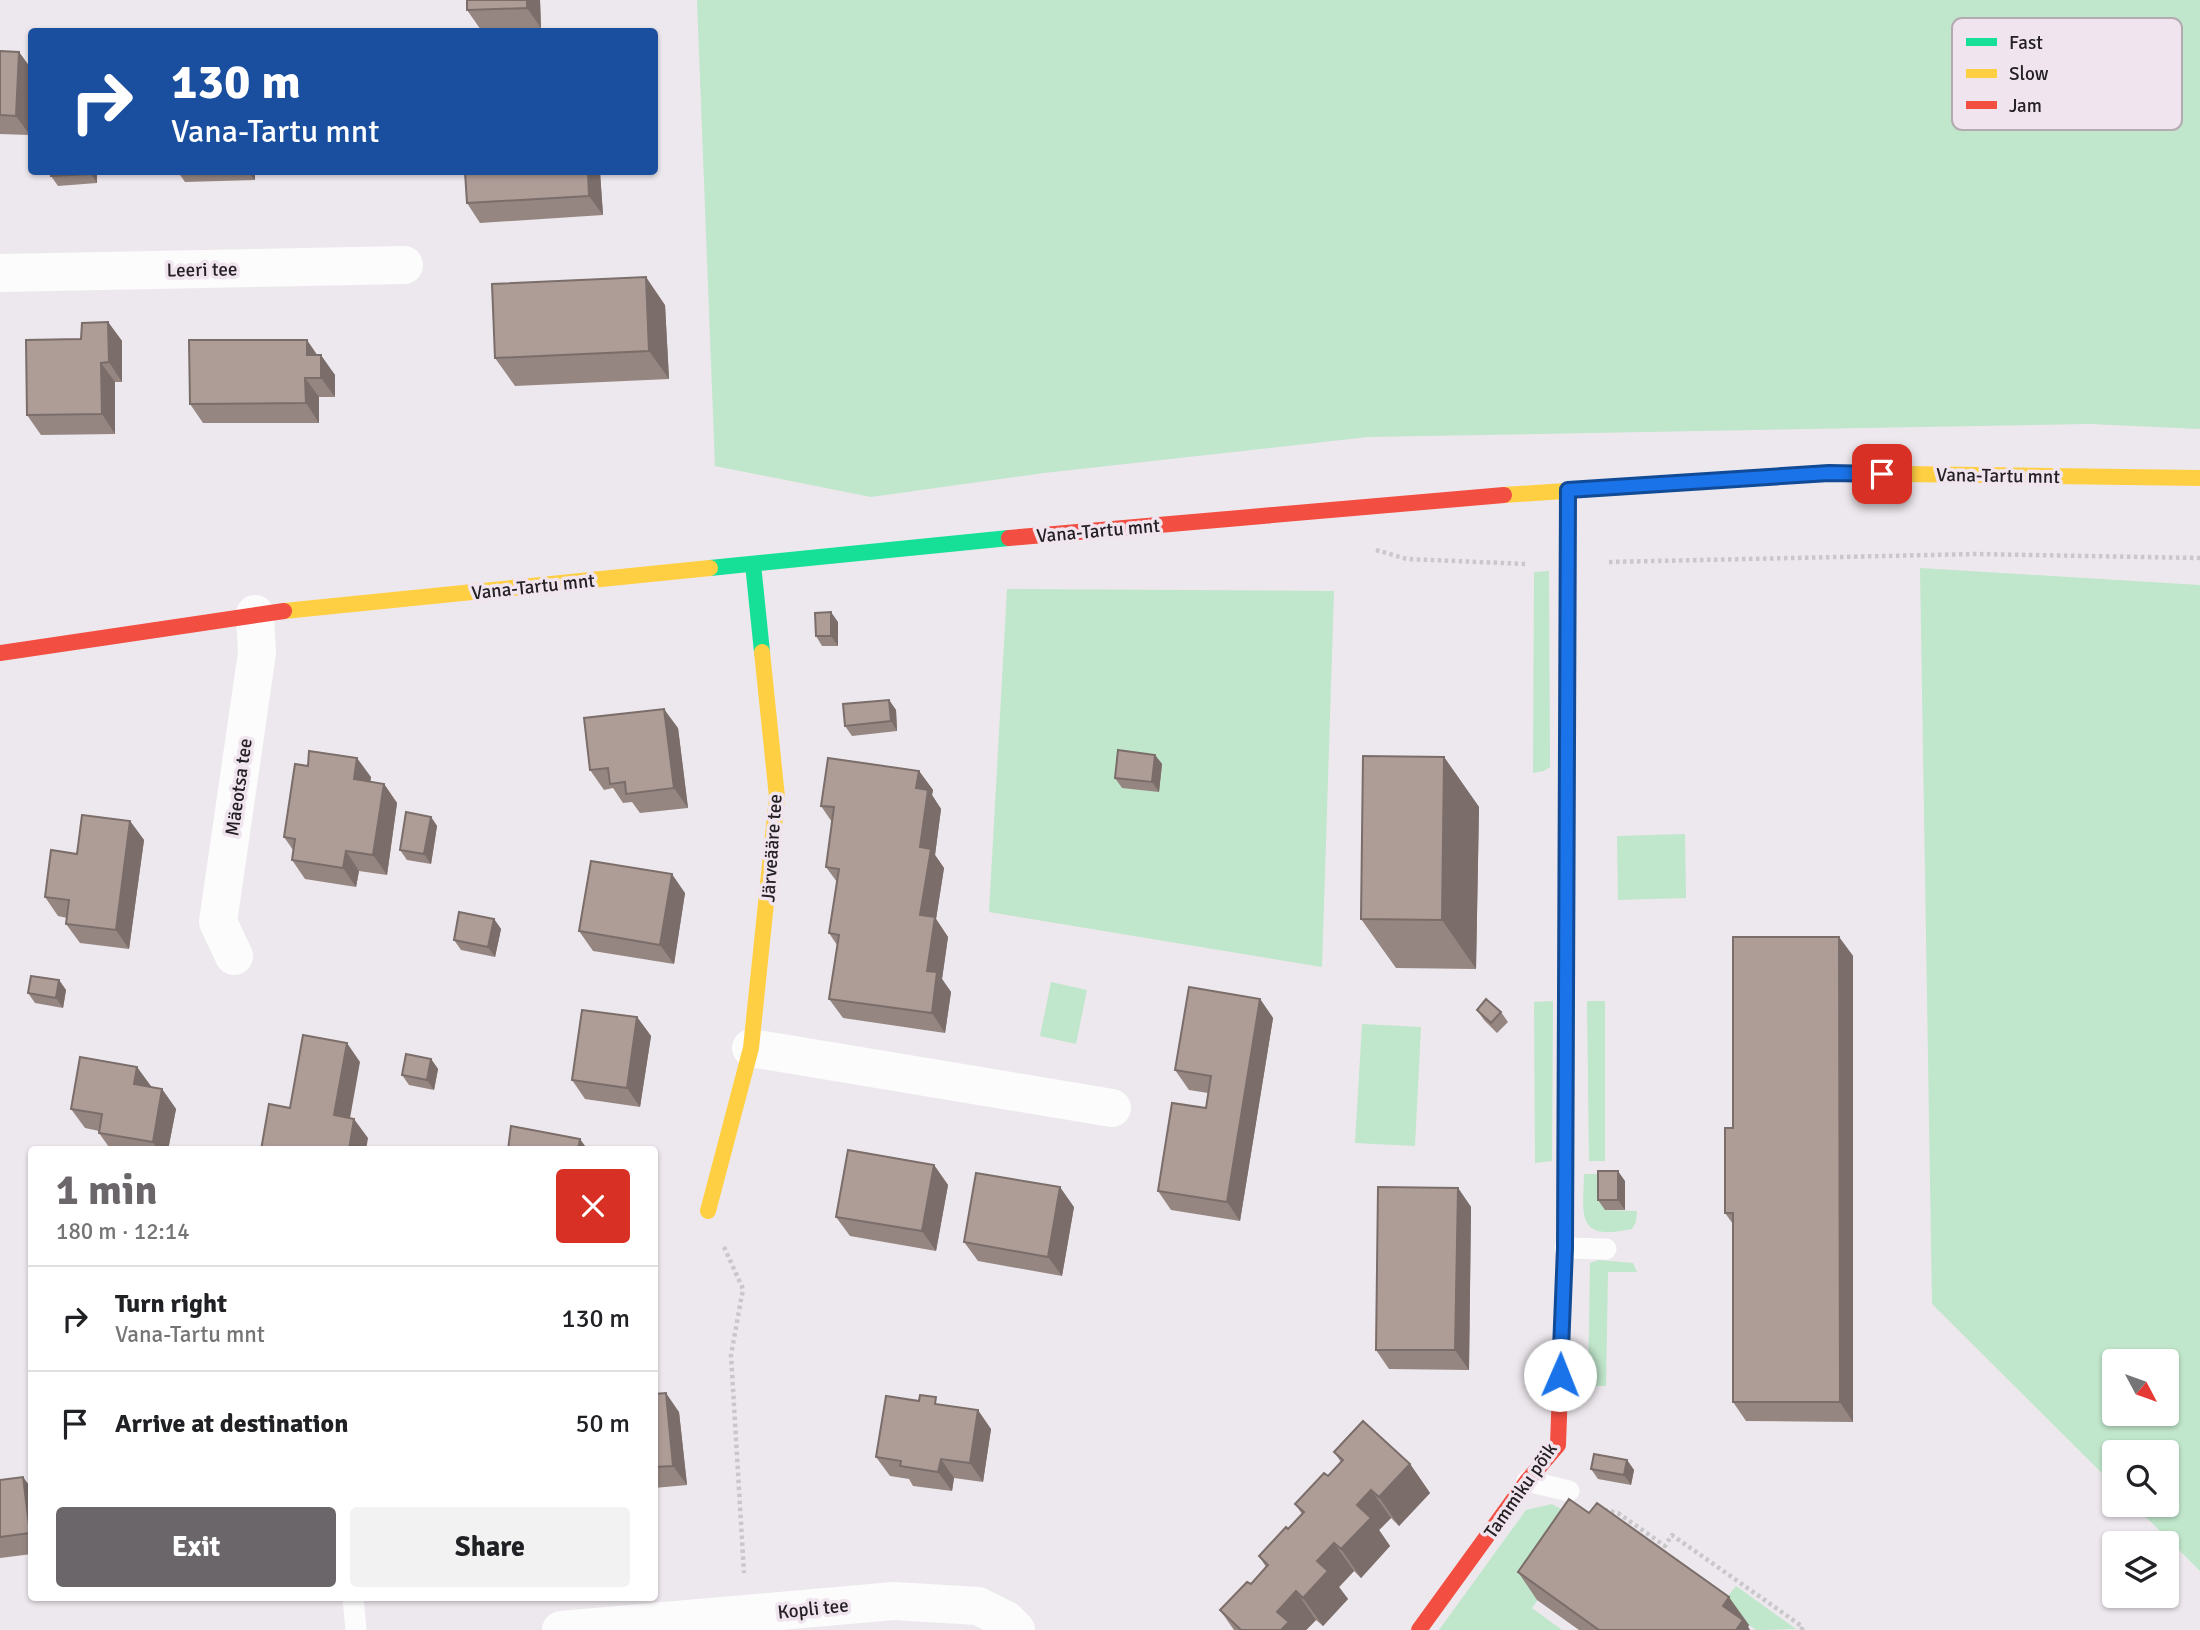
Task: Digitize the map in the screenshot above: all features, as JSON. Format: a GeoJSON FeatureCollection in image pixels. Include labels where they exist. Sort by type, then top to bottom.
{"type":"FeatureCollection","features":[{"type":"Feature","properties":{"kind":"street","name":"Leeri tee"},"geometry":{"type":"LineString","coordinates":[[0,272],[404,265]]}},
{"type":"Feature","properties":{"kind":"street","name":"Vana-Tartu mnt"},"geometry":{"type":"LineString","coordinates":[[0,653],[255,614],[1053,534],[1568,490],[1829,473],[2200,478]]}},
{"type":"Feature","properties":{"kind":"street","name":"Tammiku põik"},"geometry":{"type":"LineString","coordinates":[[1419,1630],[1527,1481],[1558,1445],[1565,1248],[1568,490]]}},
{"type":"Feature","properties":{"kind":"street","name":"Järveääre tee"},"geometry":{"type":"LineString","coordinates":[[708,1211],[751,1048],[777,797],[753,564]]}},
{"type":"Feature","properties":{"kind":"street","name":"Mäeotsa tee"},"geometry":{"type":"LineString","coordinates":[[234,956],[218,922],[257,653],[255,614]]}},
{"type":"Feature","properties":{"kind":"street"},"geometry":{"type":"LineString","coordinates":[[751,1048],[1112,1108]]}},
{"type":"Feature","properties":{"kind":"street","name":"Kopli tee"},"geometry":{"type":"LineString","coordinates":[[561,1630],[771,1621],[894,1601],[978,1606],[1006,1620],[1016,1630]]}},
{"type":"Feature","properties":{"kind":"lane"},"geometry":{"type":"LineString","coordinates":[[1565,1248],[1606,1249]]}},
{"type":"Feature","properties":{"kind":"lane"},"geometry":{"type":"LineString","coordinates":[[1527,1481],[1570,1491]]}},
{"type":"Feature","properties":{"kind":"lane"},"geometry":{"type":"LineString","coordinates":[[353,1601],[356,1630]]}},
{"type":"Feature","properties":{"kind":"path"},"geometry":{"type":"LineString","coordinates":[[1373,550],[1407,559],[1526,564],[1976,554],[2200,558]]}},
{"type":"Feature","properties":{"kind":"path"},"geometry":{"type":"LineString","coordinates":[[708,1211],[743,1289],[731,1355],[745,1586],[771,1621]]}},
{"type":"Feature","properties":{"kind":"path"},"geometry":{"type":"LineString","coordinates":[[1595,1508],[1618,1513],[1665,1546],[1672,1535],[1802,1627],[1801,1630]]}},
{"type":"Feature","properties":{"kind":"green space"},"geometry":{"type":"Polygon","coordinates":[[[697,0],[2200,0],[2200,429],[2090,424],[1368,437],[1044,473],[871,497],[715,466],[697,0]]]}},
{"type":"Feature","properties":{"kind":"green space"},"geometry":{"type":"Polygon","coordinates":[[[1920,568],[2200,585],[2200,1571],[2179,1550],[2179,1531],[2160,1531],[2146,1517],[2179,1517],[2179,1440],[2102,1440],[2102,1473],[1932,1304],[1920,568]]]}},
{"type":"Feature","properties":{"kind":"green space"},"geometry":{"type":"Polygon","coordinates":[[[1549,571],[1550,767],[1533,773],[1534,572],[1549,571]]]}},
{"type":"Feature","properties":{"kind":"green space"},"geometry":{"type":"Polygon","coordinates":[[[1007,589],[1334,591],[1322,967],[989,912],[1007,589]]]}},
{"type":"Feature","properties":{"kind":"green space"},"geometry":{"type":"Polygon","coordinates":[[[1685,834],[1686,898],[1618,900],[1617,836],[1685,834]]]}},
{"type":"Feature","properties":{"kind":"green space"},"geometry":{"type":"Polygon","coordinates":[[[1051,982],[1087,990],[1076,1044],[1040,1036],[1051,982]]]}},
{"type":"Feature","properties":{"kind":"green space"},"geometry":{"type":"Polygon","coordinates":[[[1553,1001],[1552,1161],[1535,1163],[1534,1002],[1553,1001]]]}},
{"type":"Feature","properties":{"kind":"green space"},"geometry":{"type":"Polygon","coordinates":[[[1587,1001],[1605,1001],[1605,1161],[1589,1161],[1587,1001]]]}},
{"type":"Feature","properties":{"kind":"green space"},"geometry":{"type":"Polygon","coordinates":[[[1362,1024],[1421,1027],[1415,1146],[1355,1143],[1362,1024]]]}},
{"type":"Feature","properties":{"kind":"green space"},"geometry":{"type":"Polygon","coordinates":[[[1584,1174],[1605,1174],[1605,1210],[1637,1211],[1632,1229],[1601,1232],[1592,1228],[1584,1213],[1584,1174]]]}},
{"type":"Feature","properties":{"kind":"green space"},"geometry":{"type":"Polygon","coordinates":[[[1599,1260],[1633,1263],[1637,1272],[1608,1272],[1606,1386],[1588,1386],[1590,1263],[1599,1260]]]}},
{"type":"Feature","properties":{"kind":"green space"},"geometry":{"type":"Polygon","coordinates":[[[1552,1504],[1566,1512],[1565,1561],[1532,1608],[1562,1630],[1439,1630],[1526,1510],[1552,1504]]]}},
{"type":"Feature","properties":{"kind":"green space"},"geometry":{"type":"Polygon","coordinates":[[[1736,1586],[1796,1629],[1756,1630],[1721,1605],[1736,1586]]]}},
{"type":"Feature","properties":{"kind":"building"},"geometry":{"type":"Polygon","coordinates":[[[467,0],[527,0],[527,8],[467,10],[467,0]]]}},
{"type":"Feature","properties":{"kind":"building"},"geometry":{"type":"Polygon","coordinates":[[[0,51],[19,52],[16,116],[0,115],[0,51]]]}},
{"type":"Feature","properties":{"kind":"building"},"geometry":{"type":"Polygon","coordinates":[[[465,175],[588,175],[589,196],[467,203],[465,175]]]}},
{"type":"Feature","properties":{"kind":"building"},"geometry":{"type":"Polygon","coordinates":[[[646,277],[649,351],[495,358],[492,284],[646,277]]]}},
{"type":"Feature","properties":{"kind":"building"},"geometry":{"type":"Polygon","coordinates":[[[108,322],[109,362],[101,363],[102,414],[27,415],[26,340],[81,339],[82,323],[108,322]]]}},
{"type":"Feature","properties":{"kind":"building"},"geometry":{"type":"Polygon","coordinates":[[[189,340],[307,340],[307,355],[321,355],[321,378],[305,378],[306,403],[190,404],[189,340]]]}},
{"type":"Feature","properties":{"kind":"building"},"geometry":{"type":"Polygon","coordinates":[[[831,612],[831,636],[816,636],[815,613],[831,612]]]}},
{"type":"Feature","properties":{"kind":"building"},"geometry":{"type":"Polygon","coordinates":[[[889,700],[891,721],[845,726],[843,704],[889,700]]]}},
{"type":"Feature","properties":{"kind":"building"},"geometry":{"type":"Polygon","coordinates":[[[664,709],[674,788],[626,794],[625,782],[610,784],[608,768],[590,770],[584,718],[664,709]]]}},
{"type":"Feature","properties":{"kind":"building"},"geometry":{"type":"Polygon","coordinates":[[[1118,750],[1155,755],[1152,782],[1115,778],[1118,750]]]}},
{"type":"Feature","properties":{"kind":"building"},"geometry":{"type":"Polygon","coordinates":[[[309,751],[357,758],[354,779],[384,784],[373,855],[346,851],[343,868],[292,860],[295,839],[284,837],[295,764],[308,766],[309,751]]]}},
{"type":"Feature","properties":{"kind":"building"},"geometry":{"type":"Polygon","coordinates":[[[1363,756],[1444,757],[1442,920],[1361,919],[1363,756]]]}},
{"type":"Feature","properties":{"kind":"building"},"geometry":{"type":"Polygon","coordinates":[[[828,758],[919,771],[916,788],[928,790],[920,847],[931,849],[920,915],[935,917],[927,971],[937,972],[932,1013],[829,999],[839,935],[829,933],[839,869],[826,867],[834,807],[821,806],[828,758]]]}},
{"type":"Feature","properties":{"kind":"building"},"geometry":{"type":"Polygon","coordinates":[[[406,812],[431,817],[424,854],[400,850],[406,812]]]}},
{"type":"Feature","properties":{"kind":"building"},"geometry":{"type":"Polygon","coordinates":[[[82,815],[130,821],[116,930],[66,924],[69,900],[45,897],[51,850],[77,854],[82,815]]]}},
{"type":"Feature","properties":{"kind":"building"},"geometry":{"type":"Polygon","coordinates":[[[591,861],[672,874],[660,945],[579,931],[591,861]]]}},
{"type":"Feature","properties":{"kind":"building"},"geometry":{"type":"Polygon","coordinates":[[[459,912],[494,919],[488,947],[454,940],[459,912]]]}},
{"type":"Feature","properties":{"kind":"building"},"geometry":{"type":"Polygon","coordinates":[[[1733,937],[1839,937],[1840,1402],[1733,1402],[1733,1213],[1725,1213],[1725,1128],[1733,1128],[1733,937]]]}},
{"type":"Feature","properties":{"kind":"building"},"geometry":{"type":"Polygon","coordinates":[[[31,976],[59,980],[56,998],[28,993],[31,976]]]}},
{"type":"Feature","properties":{"kind":"building"},"geometry":{"type":"Polygon","coordinates":[[[1189,987],[1260,999],[1227,1202],[1158,1191],[1172,1103],[1206,1108],[1211,1076],[1175,1070],[1189,987]]]}},
{"type":"Feature","properties":{"kind":"building"},"geometry":{"type":"Polygon","coordinates":[[[1486,999],[1501,1012],[1491,1023],[1477,1010],[1486,999]]]}},
{"type":"Feature","properties":{"kind":"building"},"geometry":{"type":"Polygon","coordinates":[[[582,1010],[637,1017],[627,1088],[572,1080],[582,1010]]]}},
{"type":"Feature","properties":{"kind":"building"},"geometry":{"type":"Polygon","coordinates":[[[303,1035],[347,1043],[334,1115],[354,1119],[350,1146],[262,1146],[269,1104],[290,1108],[303,1035]]]}},
{"type":"Feature","properties":{"kind":"building"},"geometry":{"type":"Polygon","coordinates":[[[406,1054],[431,1059],[427,1080],[402,1075],[406,1054]]]}},
{"type":"Feature","properties":{"kind":"building"},"geometry":{"type":"Polygon","coordinates":[[[80,1057],[137,1067],[134,1084],[162,1089],[153,1142],[99,1133],[102,1114],[71,1109],[80,1057]]]}},
{"type":"Feature","properties":{"kind":"building"},"geometry":{"type":"Polygon","coordinates":[[[511,1126],[580,1139],[579,1146],[508,1146],[511,1126]]]}},
{"type":"Feature","properties":{"kind":"building"},"geometry":{"type":"Polygon","coordinates":[[[848,1150],[934,1165],[922,1231],[836,1217],[848,1150]]]}},
{"type":"Feature","properties":{"kind":"building"},"geometry":{"type":"Polygon","coordinates":[[[1598,1171],[1618,1171],[1618,1200],[1598,1200],[1598,1171]]]}},
{"type":"Feature","properties":{"kind":"building"},"geometry":{"type":"Polygon","coordinates":[[[976,1173],[1060,1187],[1048,1257],[964,1242],[976,1173]]]}},
{"type":"Feature","properties":{"kind":"building"},"geometry":{"type":"Polygon","coordinates":[[[1378,1187],[1458,1188],[1455,1350],[1376,1350],[1378,1187]]]}},
{"type":"Feature","properties":{"kind":"building"},"geometry":{"type":"Polygon","coordinates":[[[666,1393],[673,1466],[658,1467],[658,1394],[666,1393]]]}},
{"type":"Feature","properties":{"kind":"building"},"geometry":{"type":"Polygon","coordinates":[[[920,1395],[936,1397],[935,1404],[978,1410],[970,1463],[941,1459],[938,1472],[900,1466],[901,1461],[876,1457],[886,1396],[919,1401],[920,1395]]]}},
{"type":"Feature","properties":{"kind":"building"},"geometry":{"type":"Polygon","coordinates":[[[1363,1421],[1410,1464],[1379,1497],[1371,1490],[1357,1505],[1371,1518],[1341,1549],[1334,1543],[1317,1561],[1328,1571],[1303,1598],[1296,1591],[1277,1612],[1289,1622],[1281,1630],[1241,1630],[1220,1610],[1247,1582],[1251,1584],[1268,1565],[1259,1556],[1304,1512],[1295,1504],[1324,1473],[1328,1476],[1343,1460],[1334,1452],[1363,1421]]]}},
{"type":"Feature","properties":{"kind":"building"},"geometry":{"type":"Polygon","coordinates":[[[1594,1454],[1627,1460],[1624,1475],[1591,1469],[1594,1454]]]}},
{"type":"Feature","properties":{"kind":"building"},"geometry":{"type":"Polygon","coordinates":[[[23,1477],[28,1533],[0,1537],[0,1480],[23,1477]]]}},
{"type":"Feature","properties":{"kind":"building"},"geometry":{"type":"Polygon","coordinates":[[[1569,1499],[1589,1513],[1597,1503],[1729,1597],[1723,1606],[1743,1620],[1736,1630],[1599,1630],[1518,1572],[1569,1499]]]}},
{"type":"Feature","properties":{"kind":"traffic: fast"},"geometry":{"type":"LineString","coordinates":[[710,568],[1009,538]]}},
{"type":"Feature","properties":{"kind":"traffic: fast"},"geometry":{"type":"LineString","coordinates":[[753,564],[762,652]]}},
{"type":"Feature","properties":{"kind":"traffic: fast"},"geometry":{"type":"LineString","coordinates":[[1566,1108],[1567,699]]}},
{"type":"Feature","properties":{"kind":"traffic: slow"},"geometry":{"type":"LineString","coordinates":[[1504,495],[1829,473],[2200,478]]}},
{"type":"Feature","properties":{"kind":"traffic: slow"},"geometry":{"type":"LineString","coordinates":[[1567,699],[1568,490]]}},
{"type":"Feature","properties":{"kind":"traffic: slow"},"geometry":{"type":"LineString","coordinates":[[284,611],[710,568]]}},
{"type":"Feature","properties":{"kind":"traffic: slow"},"geometry":{"type":"LineString","coordinates":[[708,1211],[751,1048],[777,797],[762,652]]}},
{"type":"Feature","properties":{"kind":"traffic: jam"},"geometry":{"type":"LineString","coordinates":[[1009,538],[1504,495]]}},
{"type":"Feature","properties":{"kind":"traffic: jam"},"geometry":{"type":"LineString","coordinates":[[0,653],[284,611]]}},
{"type":"Feature","properties":{"kind":"traffic: jam"},"geometry":{"type":"LineString","coordinates":[[1419,1630],[1527,1481],[1558,1445],[1565,1248],[1566,1108]]}},
{"type":"Feature","properties":{"kind":"route"},"geometry":{"type":"LineString","coordinates":[[1560,1375],[1565,1248],[1568,490],[1829,473],[1882,474]]}}]}
